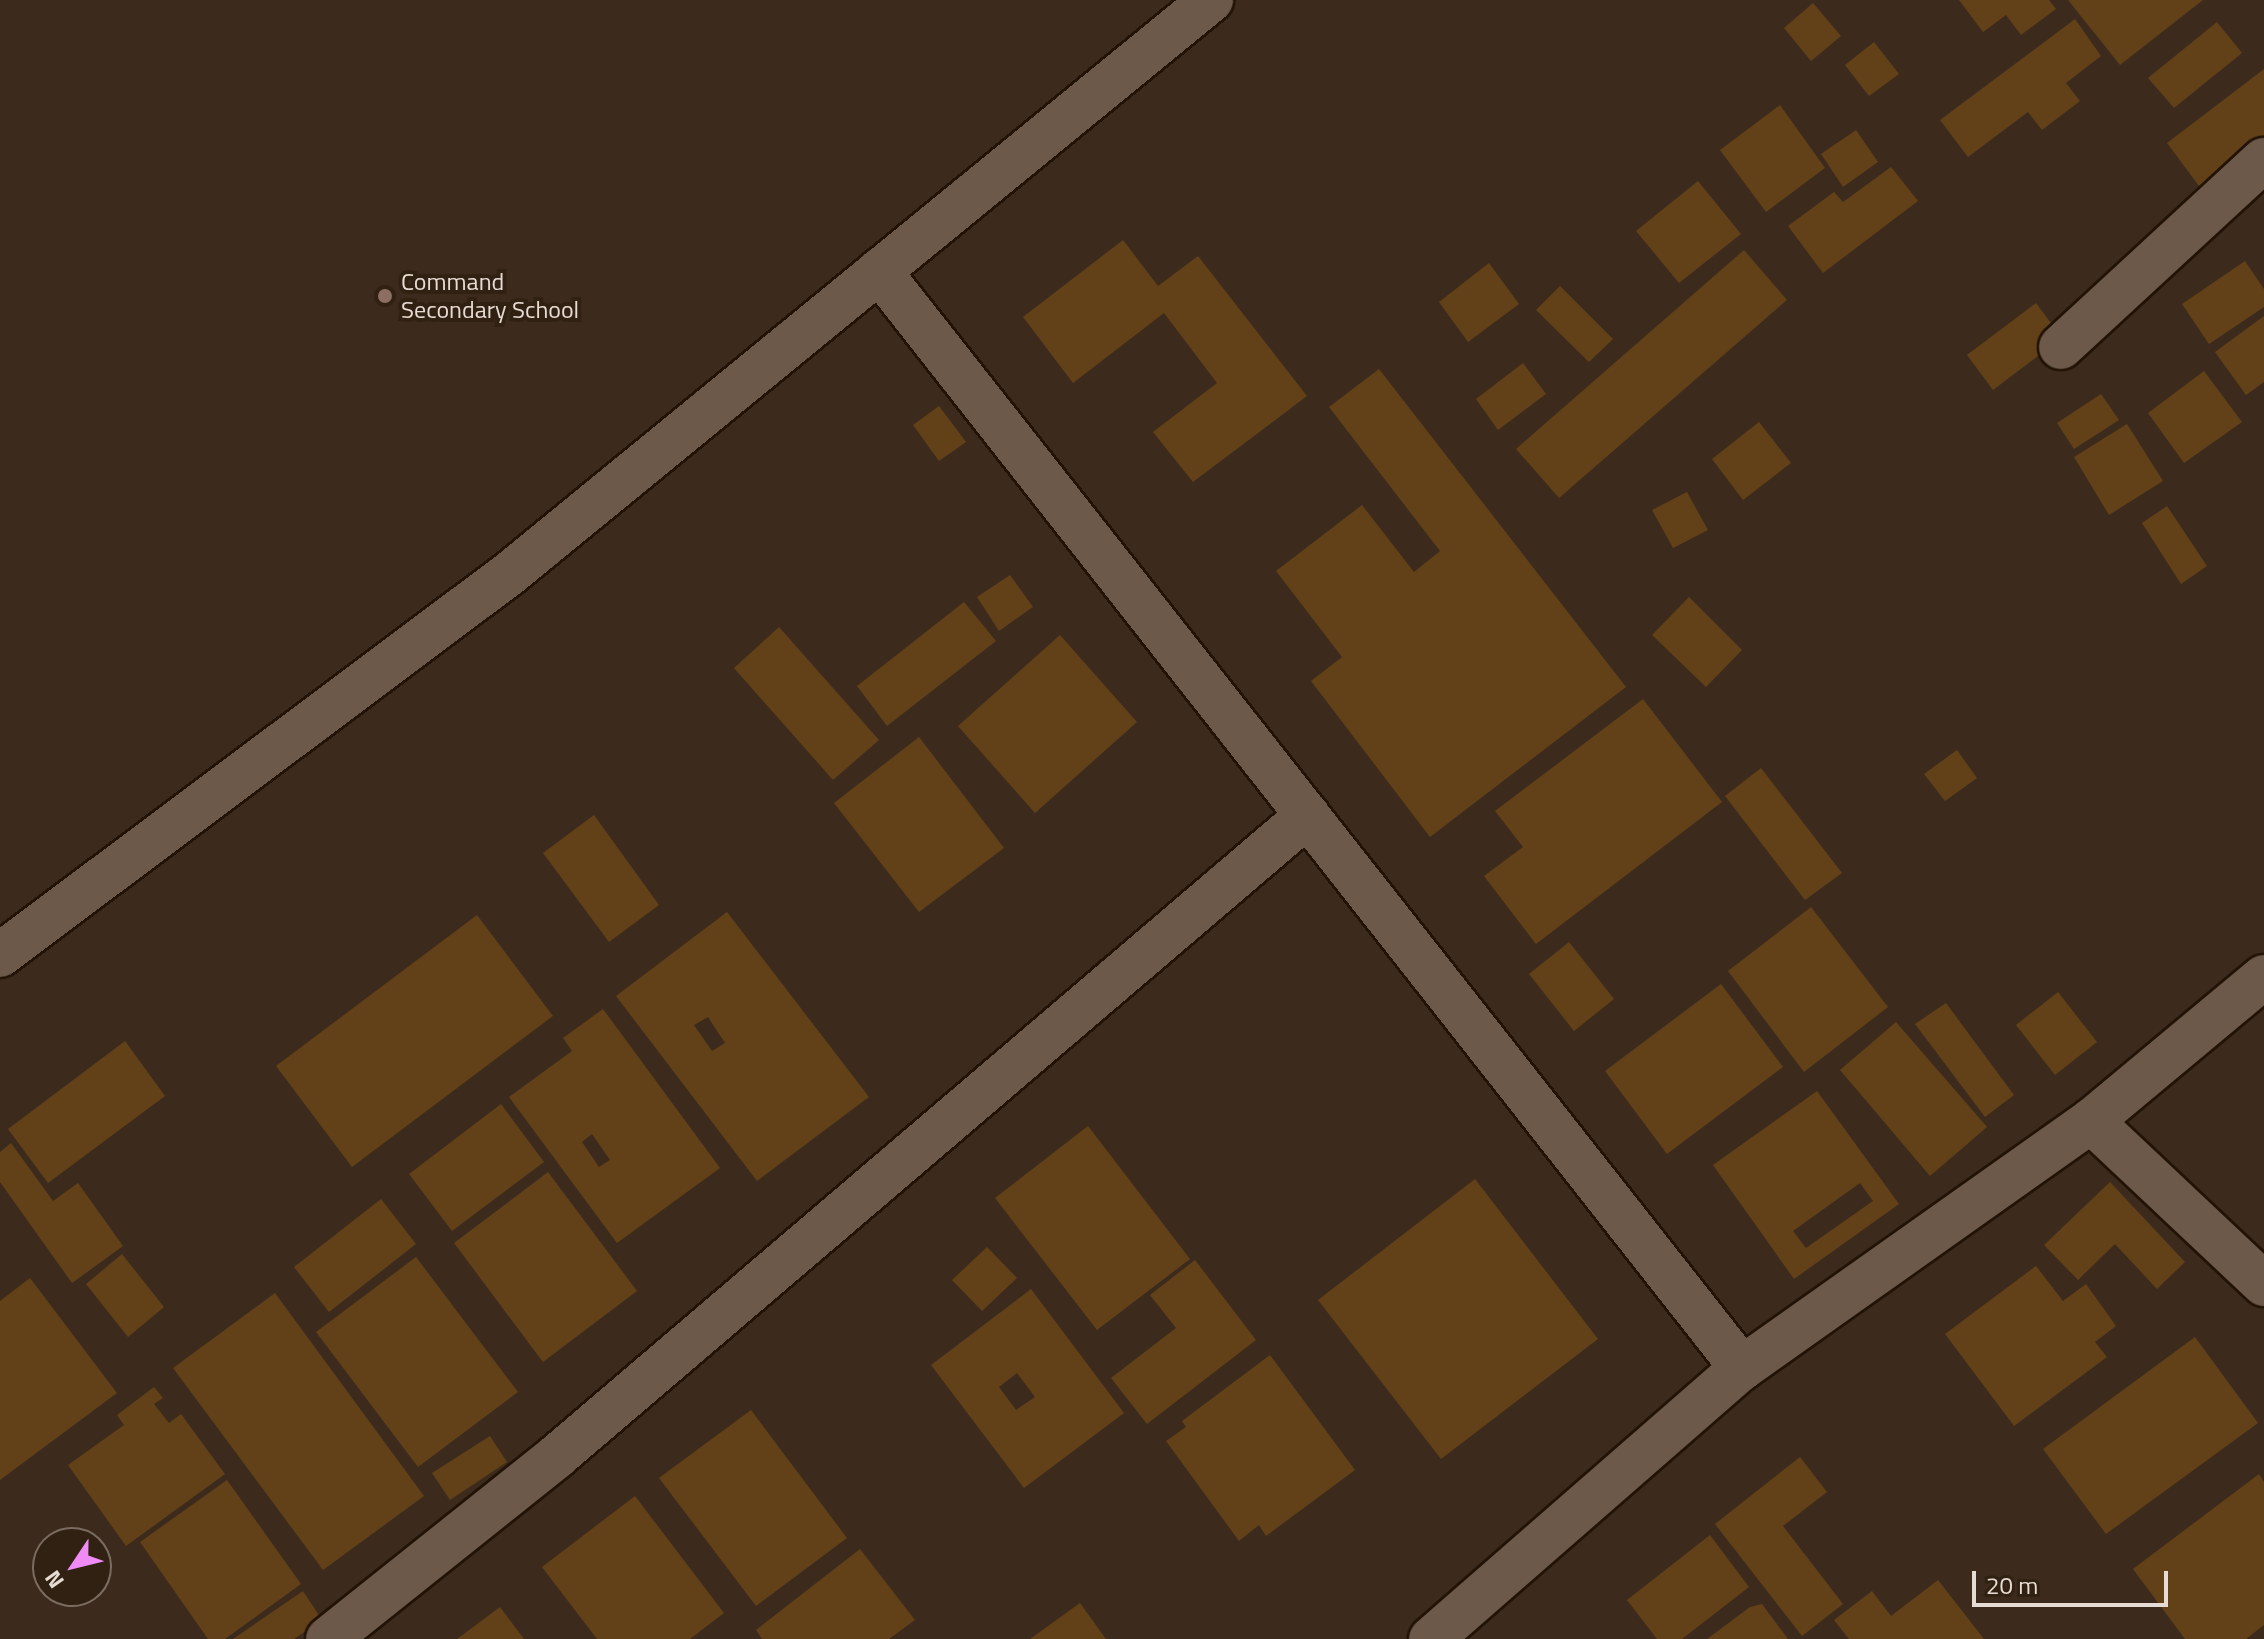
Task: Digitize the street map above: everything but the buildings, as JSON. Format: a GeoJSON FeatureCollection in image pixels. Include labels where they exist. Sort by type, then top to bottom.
{"type":"FeatureCollection","features":[{"type":"Feature","properties":{"kind":"street"},"geometry":{"type":"LineString","coordinates":[[0,955],[509,574],[1211,0]]}},
{"type":"Feature","properties":{"kind":"street"},"geometry":{"type":"LineString","coordinates":[[2061,347],[2264,160]]}},
{"type":"Feature","properties":{"kind":"street"},"geometry":{"type":"LineString","coordinates":[[879,271],[1742,1368]]}},
{"type":"Feature","properties":{"kind":"street"},"geometry":{"type":"LineString","coordinates":[[328,1639],[557,1456],[1308,815]]}},
{"type":"Feature","properties":{"kind":"street"},"geometry":{"type":"LineString","coordinates":[[1431,1639],[1742,1368],[2091,1121],[2264,977]]}},
{"type":"Feature","properties":{"kind":"street"},"geometry":{"type":"LineString","coordinates":[[2091,1121],[2264,1284]]}},
{"type":"Feature","properties":{"kind":"place","name":"Command Secondary School"},"geometry":{"type":"Point","coordinates":[385,296]}}]}
